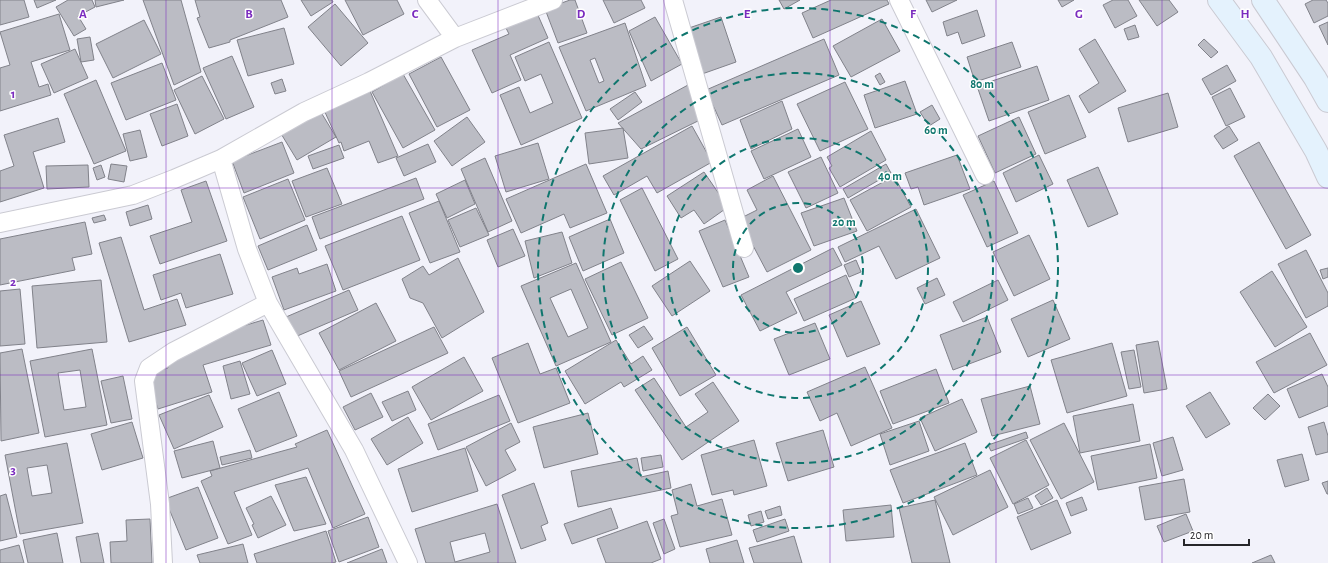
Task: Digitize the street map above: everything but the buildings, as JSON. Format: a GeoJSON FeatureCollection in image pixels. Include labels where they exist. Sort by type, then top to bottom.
{"type":"FeatureCollection","features":[{"type":"Feature","properties":{"kind":"main road"},"geometry":{"type":"LineString","coordinates":[[1218,0],[1261,57],[1316,151],[1328,177]]}},
{"type":"Feature","properties":{"kind":"main road"},"geometry":{"type":"LineString","coordinates":[[1263,0],[1315,78],[1328,101]]}},
{"type":"Feature","properties":{"kind":"street"},"geometry":{"type":"LineString","coordinates":[[427,0],[455,38]]}},
{"type":"Feature","properties":{"kind":"street"},"geometry":{"type":"LineString","coordinates":[[0,223],[134,195],[174,179],[221,159],[304,112],[369,82],[455,38],[552,0]]}},
{"type":"Feature","properties":{"kind":"street"},"geometry":{"type":"LineString","coordinates":[[673,0],[744,248]]}},
{"type":"Feature","properties":{"kind":"street"},"geometry":{"type":"LineString","coordinates":[[899,0],[985,175]]}},
{"type":"Feature","properties":{"kind":"street"},"geometry":{"type":"LineString","coordinates":[[221,159],[247,250],[268,303],[354,450],[408,563]]}},
{"type":"Feature","properties":{"kind":"street"},"geometry":{"type":"LineString","coordinates":[[163,563],[160,504],[144,381],[149,368],[173,352],[268,303]]}}]}
